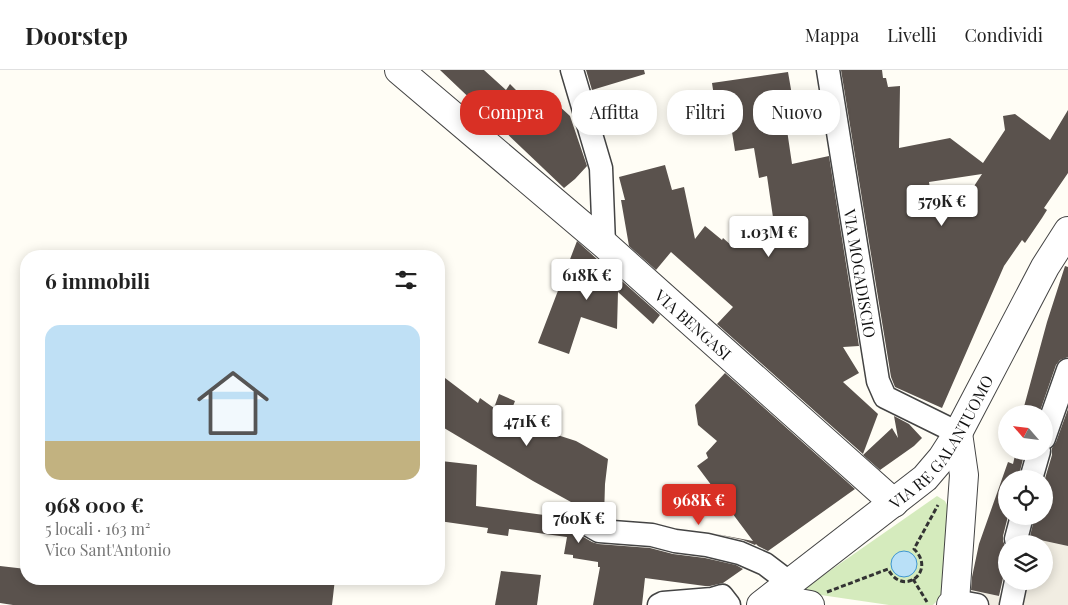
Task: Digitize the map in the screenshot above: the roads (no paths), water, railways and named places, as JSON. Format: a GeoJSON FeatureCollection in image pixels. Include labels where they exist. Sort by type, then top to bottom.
{"type":"FeatureCollection","features":[{"type":"Feature","properties":{"kind":"street","name":"VIA BENGASI"},"geometry":{"type":"LineString","coordinates":[[399,70],[604,244],[894,503]]}},
{"type":"Feature","properties":{"kind":"street"},"geometry":{"type":"LineString","coordinates":[[572,70],[601,168],[604,244]]}},
{"type":"Feature","properties":{"kind":"street","name":"VIA MOGADISCIO"},"geometry":{"type":"LineString","coordinates":[[828,70],[878,381],[885,397],[958,433]]}},
{"type":"Feature","properties":{"kind":"street","name":"VIA RE GALANTUOMO"},"geometry":{"type":"LineString","coordinates":[[774,595],[930,473],[958,433],[1045,267],[1068,231]]}},
{"type":"Feature","properties":{"kind":"street"},"geometry":{"type":"LineString","coordinates":[[1053,412],[1068,370]]}},
{"type":"Feature","properties":{"kind":"street"},"geometry":{"type":"LineString","coordinates":[[953,604],[964,475],[958,433]]}},
{"type":"Feature","properties":{"kind":"street"},"geometry":{"type":"LineString","coordinates":[[930,473],[964,475]]}},
{"type":"Feature","properties":{"kind":"street"},"geometry":{"type":"LineString","coordinates":[[580,520],[599,531],[652,535],[740,553],[765,564],[774,595],[816,602]]}},
{"type":"Feature","properties":{"kind":"street"},"geometry":{"type":"LineString","coordinates":[[1011,605],[1014,590]]}},
{"type":"Feature","properties":{"kind":"street"},"geometry":{"type":"LineString","coordinates":[[659,605],[662,603],[712,599],[722,596],[729,605]]}},
{"type":"Feature","properties":{"kind":"water"},"geometry":{"type":"Polygon","coordinates":[[[904,551],[913,555],[917,564],[913,573],[904,577],[895,573],[891,564],[895,555],[904,551]]]}}]}
